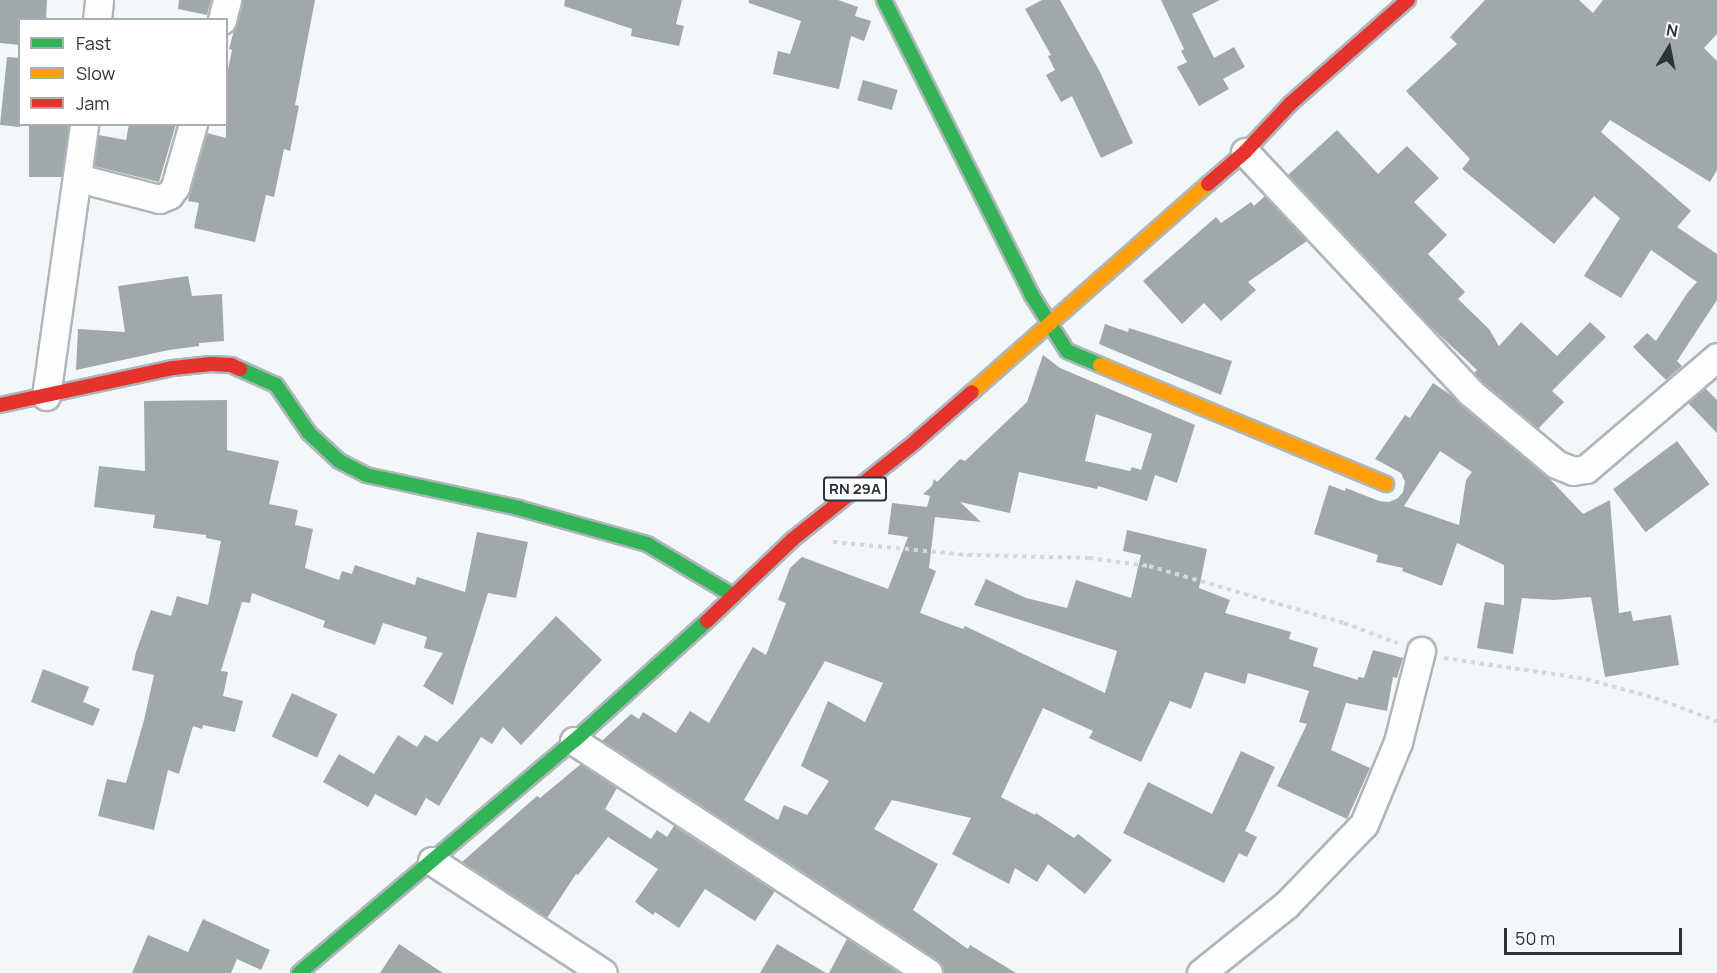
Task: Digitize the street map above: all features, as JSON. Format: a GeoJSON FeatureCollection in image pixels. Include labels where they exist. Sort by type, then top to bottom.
{"type":"FeatureCollection","features":[{"type":"Feature","properties":{"kind":"street"},"geometry":{"type":"LineString","coordinates":[[97,18],[99,0]]}},
{"type":"Feature","properties":{"kind":"street"},"geometry":{"type":"LineString","coordinates":[[222,18],[227,0]]}},
{"type":"Feature","properties":{"kind":"street","name":"RN 29A"},"geometry":{"type":"LineString","coordinates":[[299,973],[573,741],[734,596],[793,539],[916,441],[1245,152],[1291,103],[1408,0]]}},
{"type":"Feature","properties":{"kind":"street"},"geometry":{"type":"LineString","coordinates":[[882,1],[1031,294],[1067,351],[1386,484]]}},
{"type":"Feature","properties":{"kind":"street"},"geometry":{"type":"LineString","coordinates":[[46,396],[84,126]]}},
{"type":"Feature","properties":{"kind":"street"},"geometry":{"type":"LineString","coordinates":[[78,178],[159,199],[169,195],[175,187],[191,126]]}},
{"type":"Feature","properties":{"kind":"street"},"geometry":{"type":"LineString","coordinates":[[1245,152],[1470,392],[1556,464],[1573,471],[1586,470],[1717,357]]}},
{"type":"Feature","properties":{"kind":"street"},"geometry":{"type":"LineString","coordinates":[[0,405],[173,368],[210,364],[231,365],[276,385],[309,433],[339,460],[366,475],[518,508],[647,544],[734,596]]}},
{"type":"Feature","properties":{"kind":"street"},"geometry":{"type":"LineString","coordinates":[[1201,973],[1286,905],[1364,824],[1398,742],[1420,651]]}},
{"type":"Feature","properties":{"kind":"street"},"geometry":{"type":"LineString","coordinates":[[573,741],[928,973]]}},
{"type":"Feature","properties":{"kind":"street"},"geometry":{"type":"LineString","coordinates":[[432,861],[603,973]]}},
{"type":"Feature","properties":{"kind":"path"},"geometry":{"type":"LineString","coordinates":[[793,539],[968,555],[1089,558],[1149,566],[1344,623],[1455,662],[1533,670],[1586,679],[1655,698],[1717,721]]}},
{"type":"Feature","properties":{"kind":"building"},"geometry":{"type":"Polygon","coordinates":[[[0,0],[47,0],[46,18],[18,18],[18,45],[0,43],[0,0]]]}},
{"type":"Feature","properties":{"kind":"building"},"geometry":{"type":"Polygon","coordinates":[[[179,0],[211,0],[207,15],[178,9],[179,0]]]}},
{"type":"Feature","properties":{"kind":"building"},"geometry":{"type":"Polygon","coordinates":[[[242,0],[315,0],[295,105],[299,106],[290,151],[284,149],[274,197],[266,195],[255,242],[194,228],[199,203],[188,201],[207,133],[226,138],[228,69],[232,50],[229,49],[242,0]]]}},
{"type":"Feature","properties":{"kind":"building"},"geometry":{"type":"Polygon","coordinates":[[[565,0],[682,0],[676,24],[684,26],[679,46],[631,36],[632,29],[564,6],[565,0]]]}},
{"type":"Feature","properties":{"kind":"building"},"geometry":{"type":"Polygon","coordinates":[[[749,0],[838,0],[858,7],[855,16],[871,21],[864,41],[851,36],[839,89],[773,74],[778,51],[790,54],[801,21],[749,3],[749,0]]]}},
{"type":"Feature","properties":{"kind":"building"},"geometry":{"type":"Polygon","coordinates":[[[1042,0],[1060,0],[1100,72],[1133,143],[1101,158],[1072,96],[1061,102],[1046,75],[1055,70],[1048,56],[1051,55],[1025,9],[1042,0]]]}},
{"type":"Feature","properties":{"kind":"building"},"geometry":{"type":"Polygon","coordinates":[[[1161,0],[1220,0],[1192,14],[1214,58],[1234,47],[1245,67],[1223,79],[1229,89],[1199,106],[1177,67],[1187,62],[1181,51],[1184,49],[1161,0]]]}},
{"type":"Feature","properties":{"kind":"building"},"geometry":{"type":"Polygon","coordinates":[[[1485,0],[1579,0],[1593,13],[1603,0],[1717,0],[1717,34],[1704,48],[1717,61],[1717,170],[1710,182],[1610,120],[1601,132],[1691,211],[1677,227],[1717,254],[1717,300],[1677,361],[1682,366],[1666,380],[1633,347],[1647,333],[1656,341],[1697,282],[1651,250],[1621,298],[1584,276],[1620,218],[1594,196],[1554,244],[1462,169],[1470,159],[1406,91],[1457,44],[1450,37],[1485,0]]]}},
{"type":"Feature","properties":{"kind":"building"},"geometry":{"type":"Polygon","coordinates":[[[7,57],[18,58],[18,126],[20,127],[0,125],[7,57]]]}},
{"type":"Feature","properties":{"kind":"building"},"geometry":{"type":"Polygon","coordinates":[[[863,80],[898,90],[892,110],[857,100],[863,80]]]}},
{"type":"Feature","properties":{"kind":"building"},"geometry":{"type":"Polygon","coordinates":[[[29,126],[68,126],[68,177],[29,177],[29,126]]]}},
{"type":"Feature","properties":{"kind":"building"},"geometry":{"type":"Polygon","coordinates":[[[129,126],[175,126],[159,182],[94,166],[98,135],[126,140],[129,126]]]}},
{"type":"Feature","properties":{"kind":"building"},"geometry":{"type":"Polygon","coordinates":[[[1337,130],[1378,174],[1407,146],[1439,178],[1414,202],[1447,235],[1428,254],[1465,292],[1458,299],[1489,329],[1499,346],[1521,322],[1557,356],[1590,322],[1606,337],[1552,391],[1564,402],[1538,429],[1481,381],[1474,373],[1477,370],[1430,326],[1288,175],[1337,130]]]}},
{"type":"Feature","properties":{"kind":"building"},"geometry":{"type":"Polygon","coordinates":[[[1265,196],[1307,241],[1248,282],[1256,290],[1221,321],[1204,303],[1182,324],[1143,281],[1216,217],[1221,223],[1251,202],[1254,206],[1265,196]]]}},
{"type":"Feature","properties":{"kind":"building"},"geometry":{"type":"Polygon","coordinates":[[[188,276],[192,296],[222,294],[224,341],[199,343],[199,346],[169,350],[76,370],[78,329],[125,332],[118,286],[188,276]]]}},
{"type":"Feature","properties":{"kind":"building"},"geometry":{"type":"Polygon","coordinates":[[[1105,324],[1128,332],[1129,328],[1232,361],[1221,395],[1099,344],[1105,324]]]}},
{"type":"Feature","properties":{"kind":"building"},"geometry":{"type":"Polygon","coordinates":[[[1043,355],[1060,368],[1195,425],[1177,483],[1155,475],[1147,501],[1098,486],[1097,489],[1019,472],[1010,513],[960,502],[981,522],[935,517],[929,568],[936,571],[920,613],[963,629],[965,626],[1105,693],[1117,651],[974,605],[986,579],[1026,598],[1067,608],[1076,580],[1131,598],[1141,555],[1123,551],[1127,530],[1207,549],[1199,588],[1230,600],[1225,613],[1291,632],[1289,639],[1318,648],[1313,666],[1358,680],[1358,677],[1364,678],[1373,650],[1403,658],[1397,678],[1393,677],[1387,711],[1346,703],[1331,750],[1370,768],[1347,819],[1277,786],[1307,724],[1299,722],[1309,691],[1248,673],[1245,684],[1205,672],[1191,709],[1170,701],[1141,762],[1089,738],[1093,731],[1043,708],[1001,797],[1035,815],[1036,813],[1074,838],[1078,834],[1112,860],[1085,894],[1048,864],[1037,882],[1015,868],[1009,884],[952,854],[971,818],[892,800],[874,829],[938,864],[913,910],[968,949],[970,945],[1016,973],[944,973],[937,960],[602,741],[631,714],[639,719],[643,712],[676,733],[690,711],[709,723],[753,647],[766,655],[786,603],[778,600],[790,568],[802,557],[888,589],[908,537],[888,534],[892,503],[927,507],[930,496],[923,494],[932,486],[934,479],[937,482],[960,459],[965,461],[1027,402],[1043,355]],[[1096,414],[1085,461],[1130,471],[1132,467],[1141,470],[1152,434],[1096,414]],[[825,661],[744,800],[778,820],[784,805],[807,815],[829,781],[801,766],[828,701],[865,722],[883,683],[825,661]]]}},
{"type":"Feature","properties":{"kind":"building"},"geometry":{"type":"Polygon","coordinates":[[[1433,383],[1451,395],[1549,478],[1583,514],[1610,500],[1619,613],[1631,611],[1633,621],[1671,615],[1679,665],[1605,677],[1591,597],[1554,600],[1522,598],[1513,654],[1477,648],[1485,602],[1504,605],[1504,565],[1457,543],[1442,586],[1402,571],[1403,568],[1376,562],[1378,555],[1314,534],[1329,485],[1389,502],[1398,498],[1403,492],[1405,482],[1401,473],[1375,459],[1405,415],[1410,418],[1433,383]],[[1440,451],[1404,506],[1459,525],[1466,480],[1472,472],[1440,451]]]}},
{"type":"Feature","properties":{"kind":"building"},"geometry":{"type":"Polygon","coordinates":[[[1705,388],[1717,400],[1717,433],[1688,403],[1705,388]]]}},
{"type":"Feature","properties":{"kind":"building"},"geometry":{"type":"Polygon","coordinates":[[[227,400],[227,450],[279,461],[269,504],[298,510],[295,525],[313,529],[305,568],[339,580],[342,571],[352,574],[355,565],[415,585],[417,577],[465,592],[477,532],[528,542],[516,598],[488,593],[453,705],[423,686],[443,653],[424,648],[427,637],[383,623],[375,645],[323,627],[325,621],[252,593],[250,603],[242,602],[221,671],[228,672],[223,696],[243,701],[235,732],[203,725],[202,729],[193,726],[179,774],[168,770],[154,830],[98,816],[107,779],[126,783],[144,720],[154,675],[132,670],[136,652],[151,610],[171,616],[177,596],[208,605],[221,541],[206,538],[206,535],[153,528],[155,515],[94,507],[99,466],[145,471],[144,401],[227,400]]]}},
{"type":"Feature","properties":{"kind":"building"},"geometry":{"type":"Polygon","coordinates":[[[1677,441],[1709,484],[1646,532],[1613,489],[1677,441]]]}},
{"type":"Feature","properties":{"kind":"building"},"geometry":{"type":"Polygon","coordinates":[[[556,616],[602,660],[521,745],[503,727],[492,744],[481,737],[439,806],[426,798],[416,816],[375,794],[368,807],[323,782],[339,754],[374,774],[398,735],[417,747],[425,735],[437,742],[556,616]]]}},
{"type":"Feature","properties":{"kind":"building"},"geometry":{"type":"Polygon","coordinates":[[[43,669],[89,687],[83,702],[100,709],[93,726],[31,702],[43,669]]]}},
{"type":"Feature","properties":{"kind":"building"},"geometry":{"type":"Polygon","coordinates":[[[292,693],[337,714],[317,758],[272,737],[292,693]]]}},
{"type":"Feature","properties":{"kind":"building"},"geometry":{"type":"Polygon","coordinates":[[[1241,751],[1275,767],[1245,831],[1257,837],[1247,857],[1239,853],[1224,883],[1123,833],[1148,782],[1212,814],[1241,751]]]}},
{"type":"Feature","properties":{"kind":"building"},"geometry":{"type":"Polygon","coordinates":[[[581,764],[617,788],[605,809],[651,839],[657,830],[667,837],[674,826],[775,891],[755,921],[705,889],[679,928],[655,912],[653,915],[635,902],[658,869],[608,837],[578,875],[576,874],[547,918],[462,862],[537,796],[540,798],[581,764]]]}},
{"type":"Feature","properties":{"kind":"building"},"geometry":{"type":"Polygon","coordinates":[[[203,919],[270,950],[261,970],[237,959],[231,973],[132,973],[148,935],[188,952],[203,919]]]}},
{"type":"Feature","properties":{"kind":"building"},"geometry":{"type":"Polygon","coordinates":[[[847,939],[899,973],[829,973],[847,939]]]}},
{"type":"Feature","properties":{"kind":"building"},"geometry":{"type":"Polygon","coordinates":[[[399,944],[443,973],[380,973],[399,944]]]}},
{"type":"Feature","properties":{"kind":"building"},"geometry":{"type":"Polygon","coordinates":[[[777,944],[826,973],[760,973],[777,944]]]}},
{"type":"Feature","properties":{"kind":"traffic: fast"},"geometry":{"type":"LineString","coordinates":[[884,0],[1031,294],[1067,351],[1100,365]]}},
{"type":"Feature","properties":{"kind":"traffic: fast"},"geometry":{"type":"LineString","coordinates":[[240,369],[276,385],[309,433],[339,461],[366,475],[518,508],[647,544],[734,596]]}},
{"type":"Feature","properties":{"kind":"traffic: fast"},"geometry":{"type":"LineString","coordinates":[[299,973],[574,741],[707,621]]}},
{"type":"Feature","properties":{"kind":"traffic: slow"},"geometry":{"type":"LineString","coordinates":[[972,392],[1208,184]]}},
{"type":"Feature","properties":{"kind":"traffic: slow"},"geometry":{"type":"LineString","coordinates":[[1100,365],[1386,484]]}},
{"type":"Feature","properties":{"kind":"traffic: jam"},"geometry":{"type":"LineString","coordinates":[[1208,184],[1245,152],[1291,103],[1408,0]]}},
{"type":"Feature","properties":{"kind":"traffic: jam"},"geometry":{"type":"LineString","coordinates":[[0,405],[173,368],[211,364],[231,365],[240,369]]}},
{"type":"Feature","properties":{"kind":"traffic: jam"},"geometry":{"type":"LineString","coordinates":[[707,621],[793,539],[916,441],[972,392]]}}]}
